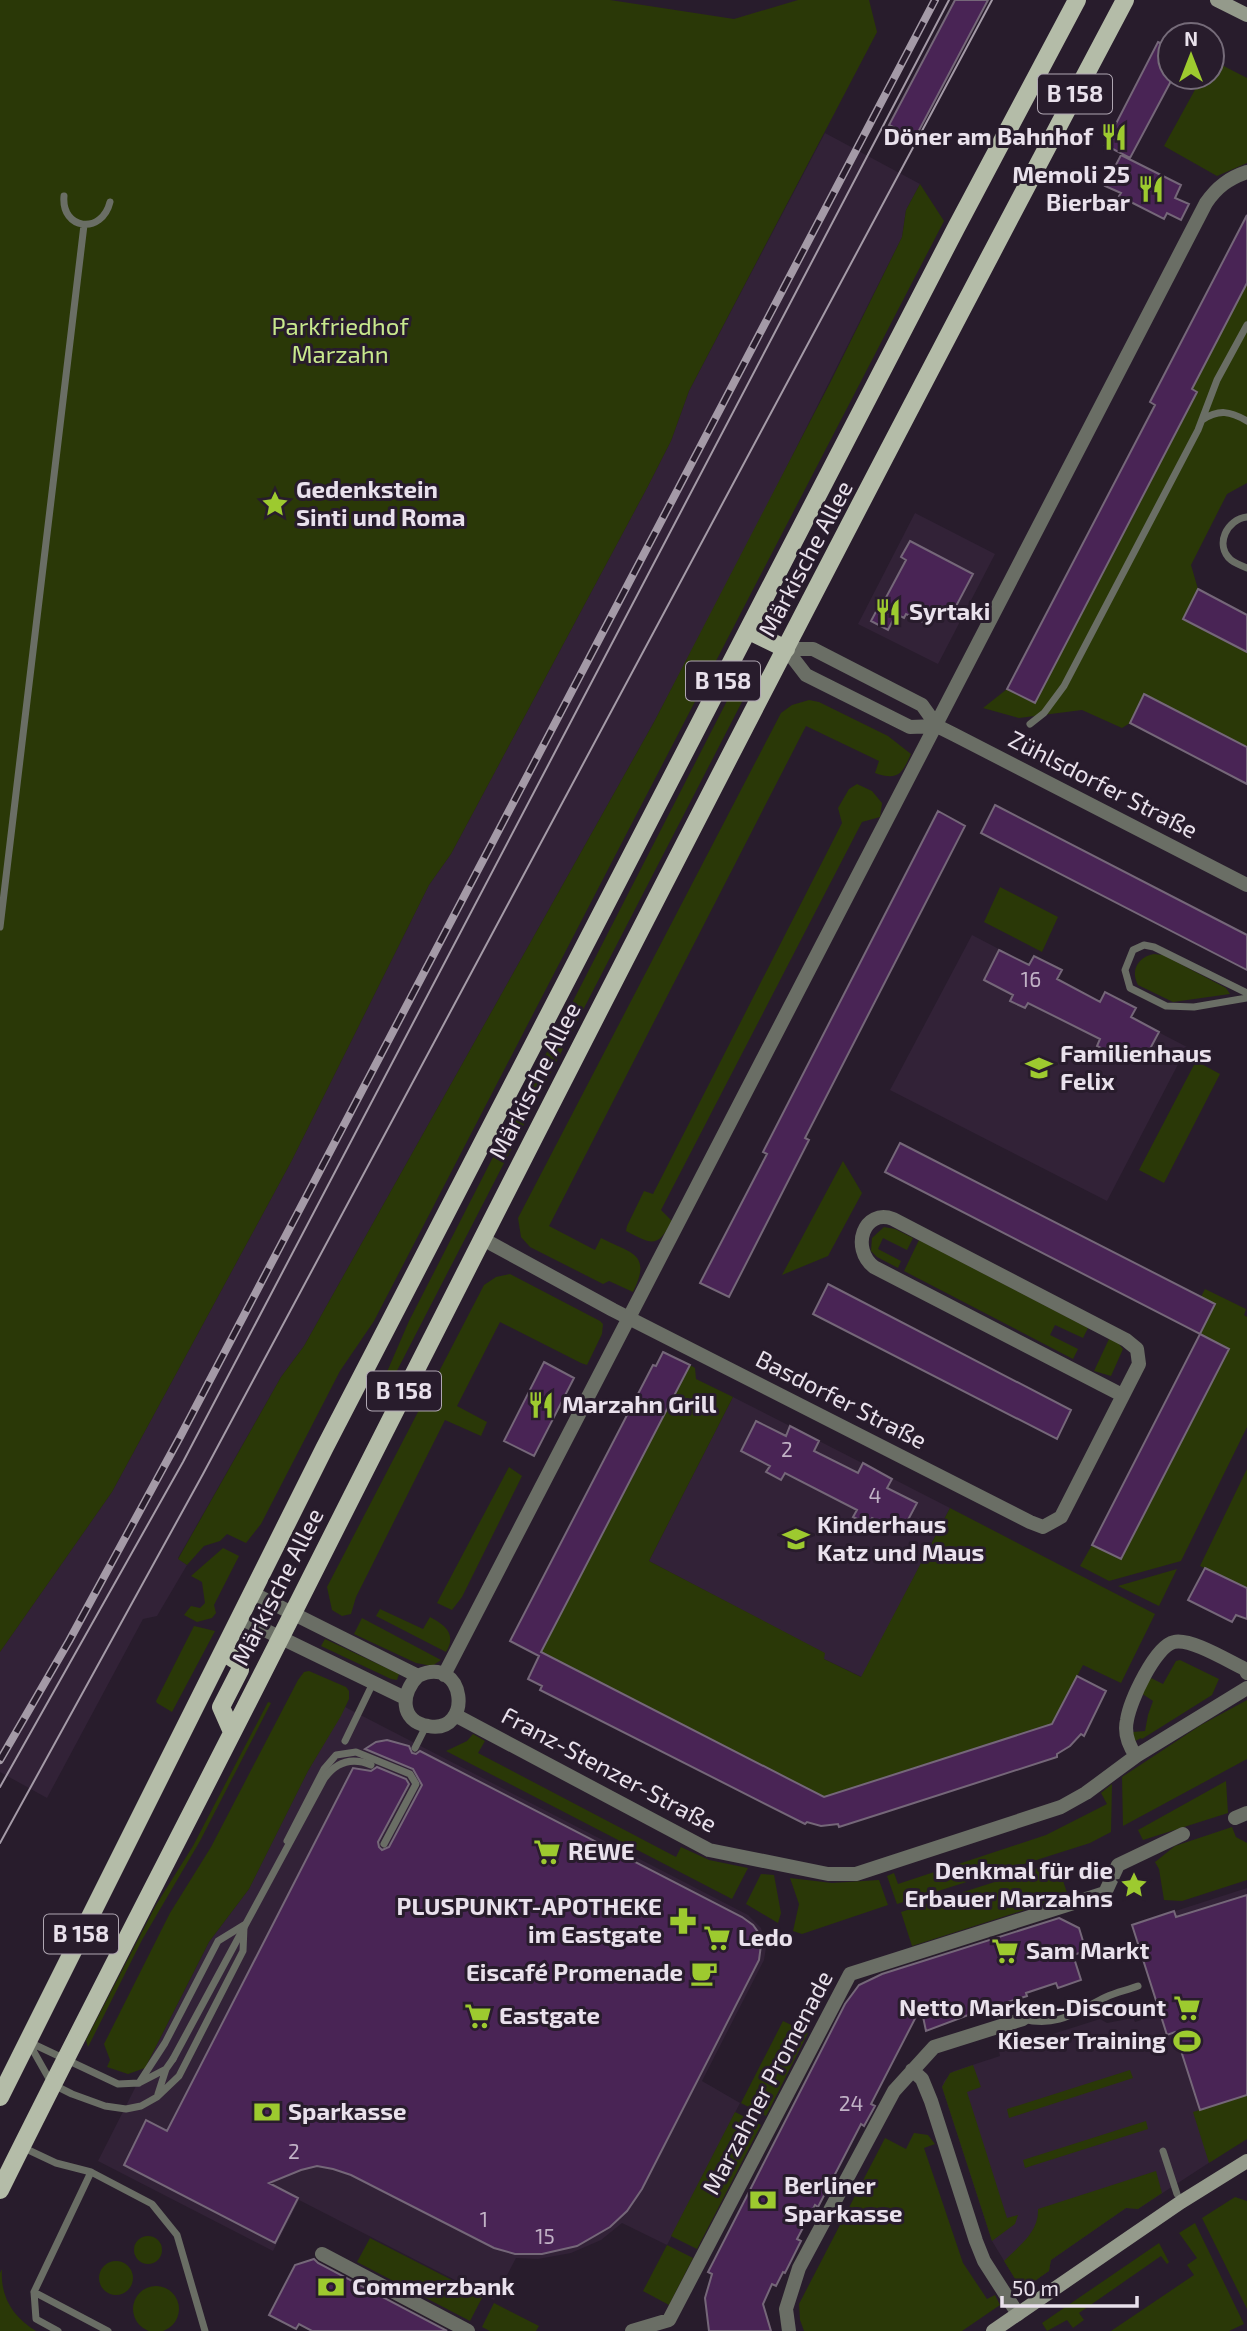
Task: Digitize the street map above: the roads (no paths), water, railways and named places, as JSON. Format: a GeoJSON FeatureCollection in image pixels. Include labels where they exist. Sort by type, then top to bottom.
{"type":"FeatureCollection","features":[{"type":"Feature","properties":{"kind":"main road","name":"Märkische Allee"},"geometry":{"type":"LineString","coordinates":[[0,2097],[252,1593],[956,228],[1077,0]]}},
{"type":"Feature","properties":{"kind":"main road","name":"Märkische Allee"},"geometry":{"type":"LineString","coordinates":[[0,2190],[481,1238],[1125,0]]}},
{"type":"Feature","properties":{"kind":"main road"},"geometry":{"type":"LineString","coordinates":[[749,631],[786,649]]}},
{"type":"Feature","properties":{"kind":"main road"},"geometry":{"type":"LineString","coordinates":[[223,1652],[240,1663],[240,1670],[221,1707],[232,1732]]}},
{"type":"Feature","properties":{"kind":"street"},"geometry":{"type":"LineString","coordinates":[[1217,0],[1247,15]]}},
{"type":"Feature","properties":{"kind":"street"},"geometry":{"type":"LineString","coordinates":[[444,1675],[1215,189],[1233,177],[1247,172]]}},
{"type":"Feature","properties":{"kind":"street","name":"Zühlsdorfer Straße"},"geometry":{"type":"LineString","coordinates":[[786,649],[806,675],[910,727],[937,726]]}},
{"type":"Feature","properties":{"kind":"street","name":"Zühlsdorfer Straße"},"geometry":{"type":"LineString","coordinates":[[786,649],[813,649],[922,705],[937,726],[1247,885]]}},
{"type":"Feature","properties":{"kind":"street","name":"Basdorfer Straße"},"geometry":{"type":"LineString","coordinates":[[481,1238],[629,1318],[1044,1527],[1061,1517],[1139,1364],[1137,1349],[1131,1343],[893,1219],[888,1217],[874,1220],[864,1230],[861,1251],[874,1268],[1122,1395]]}},
{"type":"Feature","properties":{"kind":"street"},"geometry":{"type":"LineString","coordinates":[[252,1593],[418,1676]]}},
{"type":"Feature","properties":{"kind":"street"},"geometry":{"type":"LineString","coordinates":[[240,1618],[405,1698]]}},
{"type":"Feature","properties":{"kind":"street"},"geometry":{"type":"LineString","coordinates":[[1136,1756],[1128,1744],[1126,1721],[1136,1693],[1148,1671],[1168,1644],[1184,1641],[1245,1669],[1247,1673]]}},
{"type":"Feature","properties":{"kind":"street"},"geometry":{"type":"LineString","coordinates":[[428,1672],[444,1675],[452,1680],[460,1697],[455,1715],[442,1725],[426,1726],[410,1716],[405,1698],[408,1685],[428,1672]]}},
{"type":"Feature","properties":{"kind":"street","name":"Franz-Stenzer-Straße"},"geometry":{"type":"LineString","coordinates":[[455,1715],[709,1850],[828,1874],[856,1874],[1060,1807],[1086,1793],[1136,1756],[1247,1688]]}},
{"type":"Feature","properties":{"kind":"street","name":"Marzahner Promenade"},"geometry":{"type":"LineString","coordinates":[[632,2331],[668,2320],[849,1974],[1105,1893],[1118,1865],[1183,1833]]}},
{"type":"Feature","properties":{"kind":"street"},"geometry":{"type":"LineString","coordinates":[[789,2331],[786,2309],[799,2268],[883,2108],[912,2070],[934,2047],[1023,2019]]}},
{"type":"Feature","properties":{"kind":"street"},"geometry":{"type":"LineString","coordinates":[[912,2070],[922,2079],[931,2101],[980,2251],[1018,2314]]}},
{"type":"Feature","properties":{"kind":"street"},"geometry":{"type":"LineString","coordinates":[[993,2331],[1181,2202],[1247,2161]]}},
{"type":"Feature","properties":{"kind":"street"},"geometry":{"type":"LineString","coordinates":[[322,2254],[468,2331]]}},
{"type":"Feature","properties":{"kind":"lane"},"geometry":{"type":"LineString","coordinates":[[64,196],[65,211],[76,222],[84,225],[102,219],[110,202]]}},
{"type":"Feature","properties":{"kind":"lane"},"geometry":{"type":"LineString","coordinates":[[0,927],[84,225]]}},
{"type":"Feature","properties":{"kind":"lane"},"geometry":{"type":"LineString","coordinates":[[1030,724],[1044,713],[1063,686],[1202,420],[1217,380],[1247,325]]}},
{"type":"Feature","properties":{"kind":"lane"},"geometry":{"type":"LineString","coordinates":[[1202,420],[1213,413],[1223,411],[1234,413],[1247,421]]}},
{"type":"Feature","properties":{"kind":"lane"},"geometry":{"type":"LineString","coordinates":[[1247,517],[1231,523],[1224,534],[1223,548],[1230,559],[1247,568]]}},
{"type":"Feature","properties":{"kind":"lane"},"geometry":{"type":"LineString","coordinates":[[1144,945],[1154,947],[1247,995],[1194,1007],[1166,1006],[1130,988],[1125,970],[1133,950],[1144,945]]}},
{"type":"Feature","properties":{"kind":"lane"},"geometry":{"type":"LineString","coordinates":[[345,1741],[373,1683]]}},
{"type":"Feature","properties":{"kind":"lane"},"geometry":{"type":"LineString","coordinates":[[415,1748],[426,1726]]}},
{"type":"Feature","properties":{"kind":"lane"},"geometry":{"type":"LineString","coordinates":[[28,2042],[52,2084],[114,2108],[141,2106],[157,2097],[179,2076],[243,1951],[244,1925],[324,1769],[336,1755],[356,1752],[410,1774],[416,1780],[384,1844]]}},
{"type":"Feature","properties":{"kind":"lane"},"geometry":{"type":"LineString","coordinates":[[157,2097],[166,2069],[324,1779],[332,1768],[343,1762],[352,1760],[371,1765]]}},
{"type":"Feature","properties":{"kind":"lane"},"geometry":{"type":"LineString","coordinates":[[139,2083],[165,2043],[219,1941],[244,1925]]}},
{"type":"Feature","properties":{"kind":"lane"},"geometry":{"type":"LineString","coordinates":[[1023,2019],[1038,2023],[1054,2021],[1138,1986]]}},
{"type":"Feature","properties":{"kind":"lane"},"geometry":{"type":"LineString","coordinates":[[28,2042],[118,2084],[139,2083],[166,2069]]}},
{"type":"Feature","properties":{"kind":"lane"},"geometry":{"type":"LineString","coordinates":[[22,2146],[56,2163],[91,2172],[152,2204],[177,2235],[205,2331]]}},
{"type":"Feature","properties":{"kind":"lane"},"geometry":{"type":"LineString","coordinates":[[1163,2151],[1177,2194]]}},
{"type":"Feature","properties":{"kind":"lane"},"geometry":{"type":"LineString","coordinates":[[58,2331],[36,2319],[34,2292],[91,2172]]}},
{"type":"Feature","properties":{"kind":"lane"},"geometry":{"type":"LineString","coordinates":[[34,2292],[108,2331]]}},
{"type":"Feature","properties":{"kind":"tram line"},"geometry":{"type":"LineString","coordinates":[[0,1787],[183,1462],[949,0]]}},
{"type":"Feature","properties":{"kind":"tram line"},"geometry":{"type":"LineString","coordinates":[[0,1843],[203,1474],[992,0]]}},
{"type":"Feature","properties":{"kind":"railway"},"geometry":{"type":"LineString","coordinates":[[0,1760],[69,1641],[180,1437],[935,0]]}},
{"type":"Feature","properties":{"kind":"place","name":"Döner am Bahnhof"},"geometry":{"type":"Point","coordinates":[1114,137]}},
{"type":"Feature","properties":{"kind":"place","name":"Memoli 25 Bierbar"},"geometry":{"type":"Point","coordinates":[1151,189]}},
{"type":"Feature","properties":{"kind":"place","name":"Gedenkstein Sinti und Roma"},"geometry":{"type":"Point","coordinates":[275,504]}},
{"type":"Feature","properties":{"kind":"place","name":"Syrtaki"},"geometry":{"type":"Point","coordinates":[888,612]}},
{"type":"Feature","properties":{"kind":"place","name":"Familienhaus Felix"},"geometry":{"type":"Point","coordinates":[1039,1068]}},
{"type":"Feature","properties":{"kind":"place","name":"Marzahn Grill"},"geometry":{"type":"Point","coordinates":[541,1405]}},
{"type":"Feature","properties":{"kind":"place","name":"Kinderhaus Katz und Maus"},"geometry":{"type":"Point","coordinates":[796,1539]}},
{"type":"Feature","properties":{"kind":"place","name":"REWE"},"geometry":{"type":"Point","coordinates":[547,1852]}},
{"type":"Feature","properties":{"kind":"place","name":"Denkmal für die Erbauer Marzahns"},"geometry":{"type":"Point","coordinates":[1134,1885]}},
{"type":"Feature","properties":{"kind":"place","name":"PLUSPUNKT-APOTHEKE im Eastgate"},"geometry":{"type":"Point","coordinates":[683,1921]}},
{"type":"Feature","properties":{"kind":"place","name":"Ledo"},"geometry":{"type":"Point","coordinates":[717,1938]}},
{"type":"Feature","properties":{"kind":"place","name":"Sam Markt"},"geometry":{"type":"Point","coordinates":[1005,1951]}},
{"type":"Feature","properties":{"kind":"place","name":"Eiscafé Promenade"},"geometry":{"type":"Point","coordinates":[704,1973]}},
{"type":"Feature","properties":{"kind":"place","name":"Netto Marken-Discount"},"geometry":{"type":"Point","coordinates":[1187,2008]}},
{"type":"Feature","properties":{"kind":"place","name":"Eastgate"},"geometry":{"type":"Point","coordinates":[478,2016]}},
{"type":"Feature","properties":{"kind":"place","name":"Kieser Training"},"geometry":{"type":"Point","coordinates":[1187,2041]}},
{"type":"Feature","properties":{"kind":"place","name":"Sparkasse"},"geometry":{"type":"Point","coordinates":[267,2112]}},
{"type":"Feature","properties":{"kind":"place","name":"Berliner Sparkasse"},"geometry":{"type":"Point","coordinates":[763,2200]}},
{"type":"Feature","properties":{"kind":"place","name":"Commerzbank"},"geometry":{"type":"Point","coordinates":[331,2287]}},
{"type":"Feature","properties":{"kind":"park label","name":"Parkfriedhof Marzahn"},"geometry":{"type":"Point","coordinates":[340,341]}}]}
